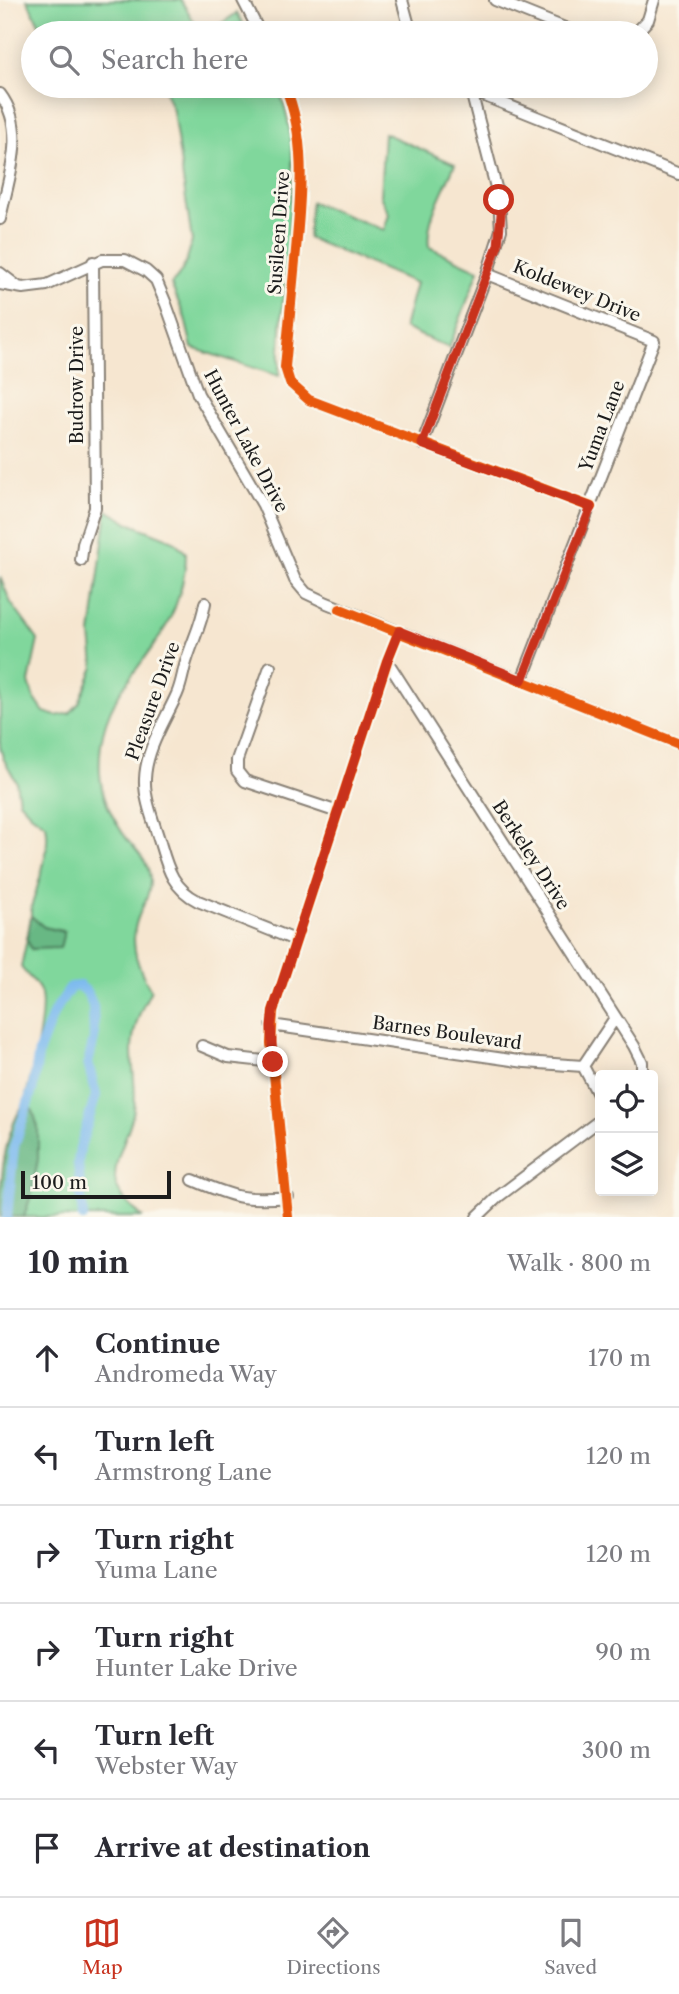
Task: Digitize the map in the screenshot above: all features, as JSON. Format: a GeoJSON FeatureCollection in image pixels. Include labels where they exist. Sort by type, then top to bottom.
{"type":"FeatureCollection","features":[{"type":"Feature","properties":{"kind":"street"},"geometry":{"type":"LineString","coordinates":[[243,0],[254,21]]}},
{"type":"Feature","properties":{"kind":"street"},"geometry":{"type":"LineString","coordinates":[[402,0],[408,21]]}},
{"type":"Feature","properties":{"kind":"street"},"geometry":{"type":"LineString","coordinates":[[495,0],[547,21]]}},
{"type":"Feature","properties":{"kind":"street"},"geometry":{"type":"LineString","coordinates":[[647,21],[654,0]]}},
{"type":"Feature","properties":{"kind":"street"},"geometry":{"type":"LineString","coordinates":[[0,94],[12,116],[16,142],[0,219]]}},
{"type":"Feature","properties":{"kind":"street","name":"Susileen Drive"},"geometry":{"type":"LineString","coordinates":[[290,98],[298,127],[301,155],[299,210],[285,367],[290,383],[309,400],[422,444]]}},
{"type":"Feature","properties":{"kind":"street"},"geometry":{"type":"LineString","coordinates":[[469,98],[501,214],[498,245],[422,444],[591,507]]}},
{"type":"Feature","properties":{"kind":"street"},"geometry":{"type":"LineString","coordinates":[[491,98],[679,174]]}},
{"type":"Feature","properties":{"kind":"street","name":"Hunter Lake Drive"},"geometry":{"type":"LineString","coordinates":[[0,284],[23,288],[47,285],[93,262],[114,259],[125,260],[146,271],[156,280],[198,394],[263,505],[295,580],[306,593],[679,744]]}},
{"type":"Feature","properties":{"kind":"street","name":"Budrow Drive"},"geometry":{"type":"LineString","coordinates":[[81,560],[83,544],[95,508],[93,262]]}},
{"type":"Feature","properties":{"kind":"street"},"geometry":{"type":"LineString","coordinates":[[0,272],[23,288]]}},
{"type":"Feature","properties":{"kind":"street","name":"Koldewey Drive"},"geometry":{"type":"LineString","coordinates":[[487,274],[653,341]]}},
{"type":"Feature","properties":{"kind":"street","name":"Yuma Lane"},"geometry":{"type":"LineString","coordinates":[[522,680],[653,341]]}},
{"type":"Feature","properties":{"kind":"street","name":"Pleasure Drive"},"geometry":{"type":"LineString","coordinates":[[205,603],[201,624],[178,691],[147,762],[144,781],[149,804],[169,871],[181,890],[198,901],[295,940]]}},
{"type":"Feature","properties":{"kind":"street"},"geometry":{"type":"LineString","coordinates":[[288,1217],[271,1026],[295,940],[399,631]]}},
{"type":"Feature","properties":{"kind":"street","name":"Berkeley Drive"},"geometry":{"type":"LineString","coordinates":[[387,661],[639,1055],[642,1070]]}},
{"type":"Feature","properties":{"kind":"street"},"geometry":{"type":"LineString","coordinates":[[270,667],[237,761],[237,771],[244,781],[338,812]]}},
{"type":"Feature","properties":{"kind":"street"},"geometry":{"type":"LineString","coordinates":[[595,1089],[583,1066],[615,1018]]}},
{"type":"Feature","properties":{"kind":"street","name":"Barnes Boulevard"},"geometry":{"type":"LineString","coordinates":[[271,1026],[525,1062],[583,1066]]}},
{"type":"Feature","properties":{"kind":"street"},"geometry":{"type":"LineString","coordinates":[[202,1046],[228,1057],[273,1062]]}},
{"type":"Feature","properties":{"kind":"street"},"geometry":{"type":"LineString","coordinates":[[477,1217],[499,1196],[595,1125]]}},
{"type":"Feature","properties":{"kind":"street"},"geometry":{"type":"LineString","coordinates":[[193,1180],[242,1199],[288,1197]]}},
{"type":"Feature","properties":{"kind":"green space"},"geometry":{"type":"Polygon","coordinates":[[[27,0],[181,0],[194,21],[38,21],[27,0]]]}},
{"type":"Feature","properties":{"kind":"green space"},"geometry":{"type":"Polygon","coordinates":[[[237,13],[241,21],[225,21],[237,13]]]}},
{"type":"Feature","properties":{"kind":"green space"},"geometry":{"type":"Polygon","coordinates":[[[168,98],[281,98],[289,123],[292,162],[279,376],[192,348],[185,318],[171,284],[182,270],[192,241],[173,111],[168,98]]]}},
{"type":"Feature","properties":{"kind":"green space"},"geometry":{"type":"Polygon","coordinates":[[[384,133],[455,164],[433,215],[429,247],[479,270],[449,348],[404,328],[416,283],[308,238],[311,202],[384,230],[389,214],[380,196],[384,133]]]}},
{"type":"Feature","properties":{"kind":"green space"},"geometry":{"type":"Polygon","coordinates":[[[107,510],[131,524],[174,541],[186,553],[182,584],[172,615],[110,711],[100,758],[101,782],[107,804],[126,838],[145,862],[150,879],[150,886],[136,923],[134,945],[137,961],[151,990],[135,1027],[132,1051],[134,1110],[117,1161],[115,1178],[121,1195],[142,1217],[24,1217],[33,1111],[24,1104],[42,1011],[39,989],[21,967],[27,939],[32,949],[64,931],[43,927],[31,916],[45,856],[46,825],[19,801],[16,781],[3,758],[0,746],[0,577],[11,603],[38,640],[29,682],[33,696],[44,712],[56,716],[70,713],[79,703],[94,667],[91,634],[107,510]]]}},
{"type":"Feature","properties":{"kind":"green space"},"geometry":{"type":"Polygon","coordinates":[[[31,916],[44,927],[64,932],[60,948],[31,949],[27,939],[31,916]]]}},
{"type":"Feature","properties":{"kind":"green space"},"geometry":{"type":"Polygon","coordinates":[[[24,1104],[33,1111],[38,1127],[38,1159],[32,1192],[24,1217],[0,1217],[7,1143],[24,1104]]]}},
{"type":"Feature","properties":{"kind":"waterway"},"geometry":{"type":"LineString","coordinates":[[7,1217],[14,1147],[33,1087],[39,1051],[54,1012],[71,987],[80,986],[87,992],[93,1006],[94,1039],[88,1063],[96,1095],[78,1163],[83,1217]]}},
{"type":"Feature","properties":{"kind":"cycle path"},"geometry":{"type":"LineString","coordinates":[[289,98],[297,126],[301,167],[285,367],[290,383],[309,400],[591,507]]}},
{"type":"Feature","properties":{"kind":"cycle path"},"geometry":{"type":"LineString","coordinates":[[340,609],[679,744]]}},
{"type":"Feature","properties":{"kind":"cycle path"},"geometry":{"type":"LineString","coordinates":[[288,1217],[271,1043],[273,1011],[399,631]]}},
{"type":"Feature","properties":{"kind":"route"},"geometry":{"type":"LineString","coordinates":[[273,1062],[273,1011],[399,631],[522,680],[591,507],[422,444],[498,245],[501,230],[499,200]]}}]}
